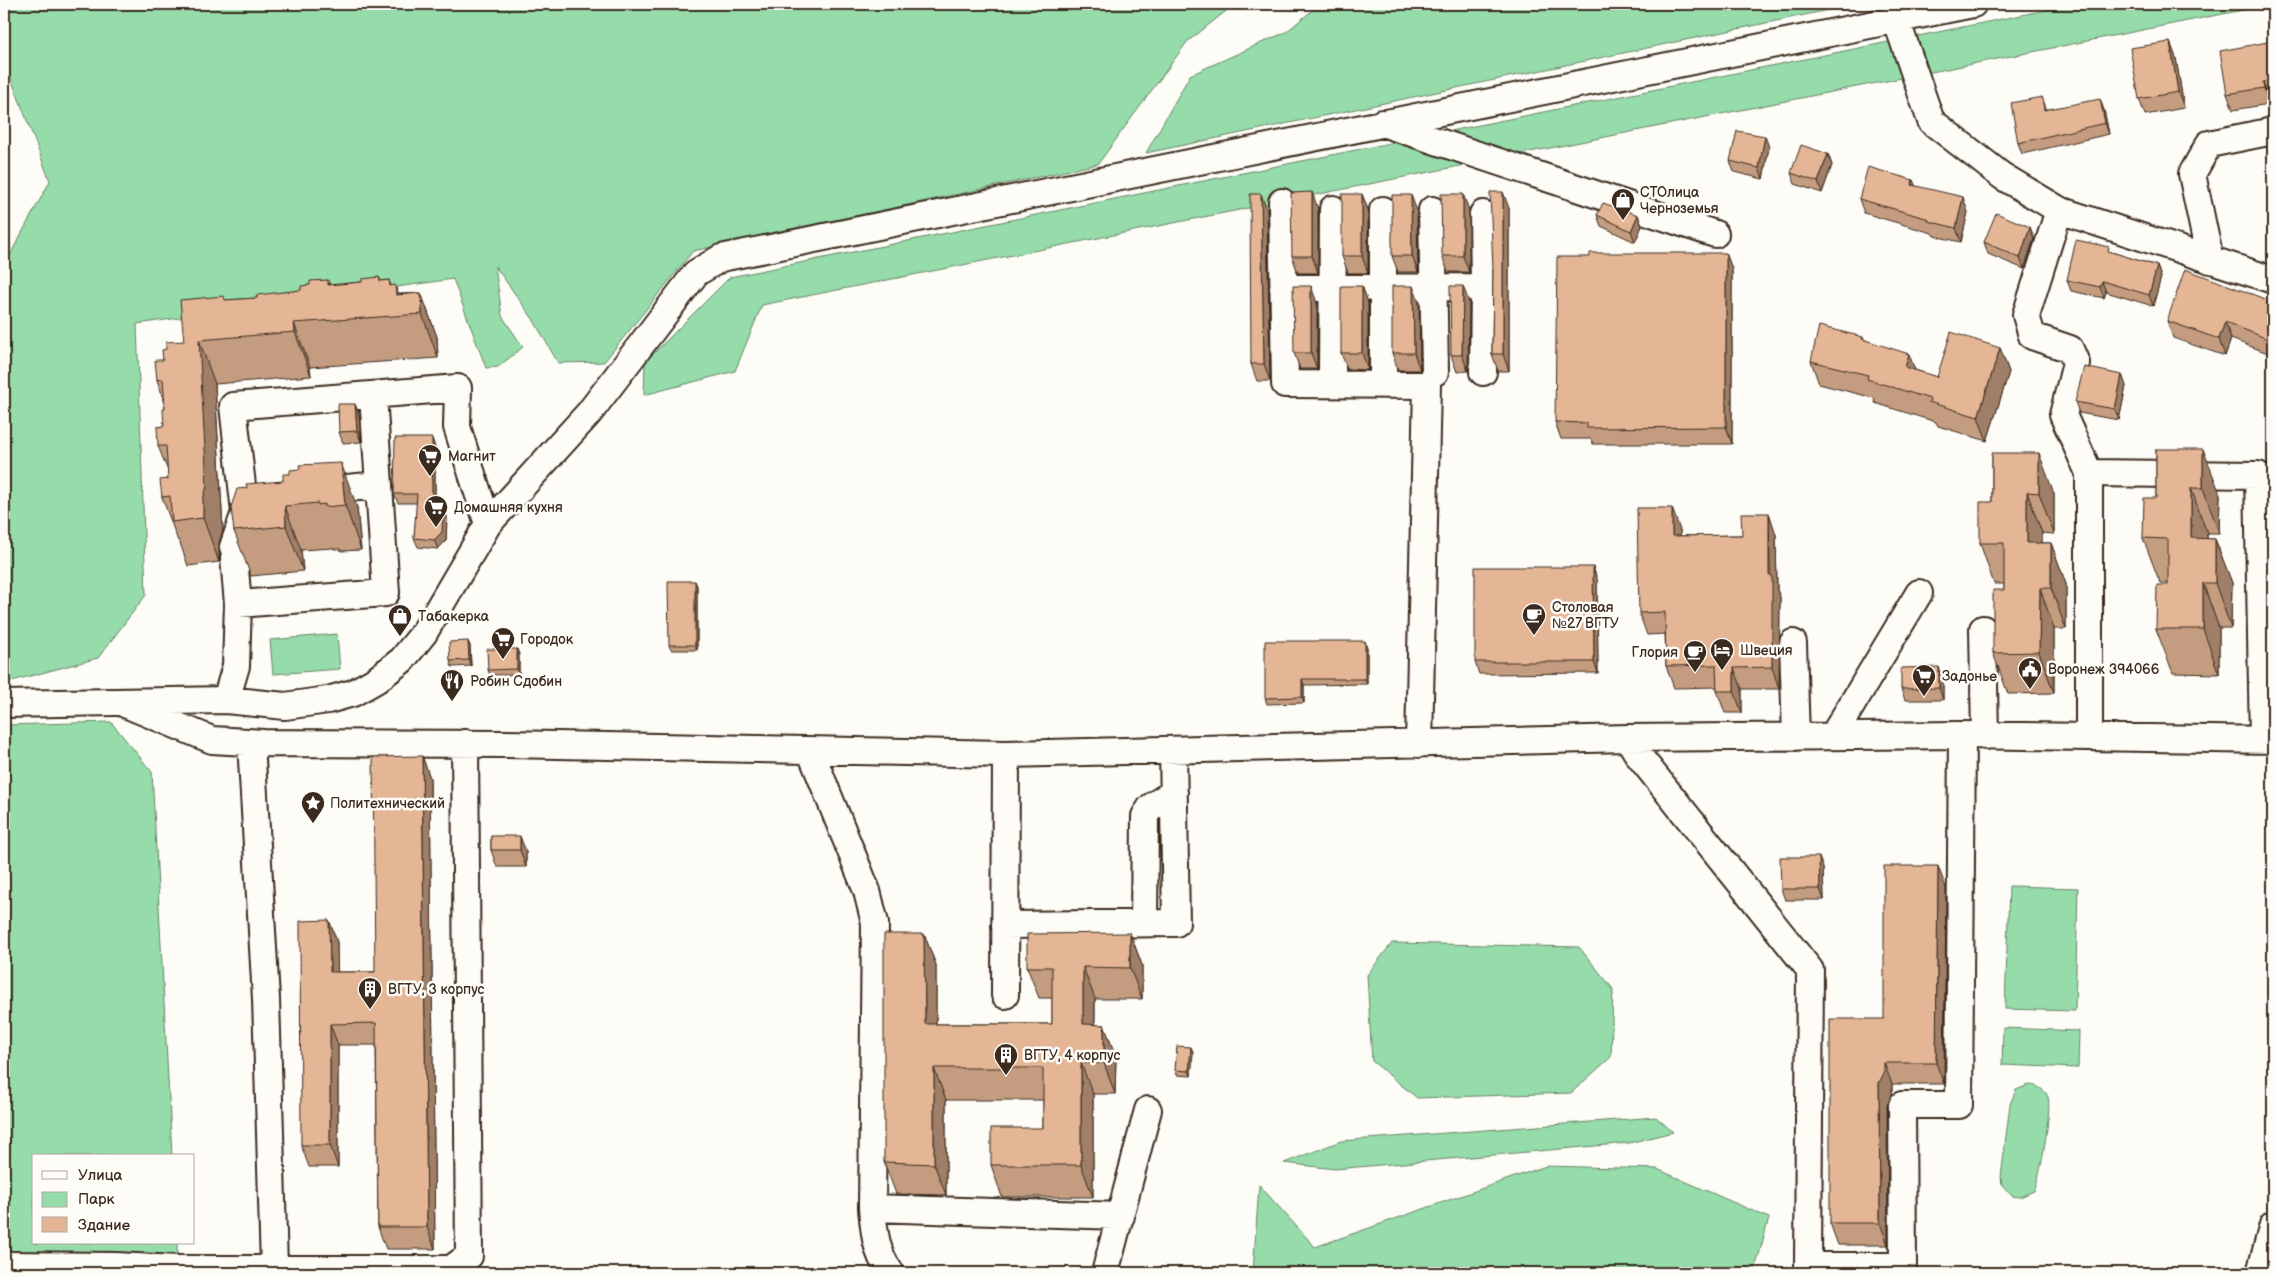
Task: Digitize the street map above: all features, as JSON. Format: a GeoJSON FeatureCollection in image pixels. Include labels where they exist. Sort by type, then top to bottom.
{"type":"FeatureCollection","features":[{"type":"Feature","properties":{"kind":"street"},"geometry":{"type":"LineString","coordinates":[[4,704],[226,700],[284,706],[319,702],[353,693],[376,680],[402,660],[424,633],[488,524],[589,413],[696,273],[721,258],[1974,4]]}},
{"type":"Feature","properties":{"kind":"street"},"geometry":{"type":"LineString","coordinates":[[1896,19],[1931,121],[2002,176],[2059,210],[2273,280]]}},
{"type":"Feature","properties":{"kind":"street"},"geometry":{"type":"LineString","coordinates":[[1382,123],[1714,234]]}},
{"type":"Feature","properties":{"kind":"street"},"geometry":{"type":"LineString","coordinates":[[2210,260],[2192,174],[2209,144],[2273,131]]}},
{"type":"Feature","properties":{"kind":"street"},"geometry":{"type":"LineString","coordinates":[[1282,202],[1285,384],[1428,385],[1419,744]]}},
{"type":"Feature","properties":{"kind":"street"},"geometry":{"type":"LineString","coordinates":[[1332,372],[1333,209]]}},
{"type":"Feature","properties":{"kind":"street"},"geometry":{"type":"LineString","coordinates":[[1383,210],[1383,371]]}},
{"type":"Feature","properties":{"kind":"street"},"geometry":{"type":"LineString","coordinates":[[1432,210],[1435,288],[1435,372]]}},
{"type":"Feature","properties":{"kind":"street"},"geometry":{"type":"LineString","coordinates":[[2059,210],[2026,314],[2032,336],[2070,349],[2076,363],[2063,415],[2089,473],[2089,737]]}},
{"type":"Feature","properties":{"kind":"street"},"geometry":{"type":"LineString","coordinates":[[1483,214],[1483,372]]}},
{"type":"Feature","properties":{"kind":"street"},"geometry":{"type":"LineString","coordinates":[[1283,288],[1484,288]]}},
{"type":"Feature","properties":{"kind":"street"},"geometry":{"type":"LineString","coordinates":[[226,700],[236,666],[238,604],[234,552],[255,505],[233,406],[458,388],[457,427],[488,524]]}},
{"type":"Feature","properties":{"kind":"street"},"geometry":{"type":"LineString","coordinates":[[238,604],[386,593],[373,395]]}},
{"type":"Feature","properties":{"kind":"street"},"geometry":{"type":"LineString","coordinates":[[120,702],[212,740],[251,743],[465,744],[1006,754],[1628,738],[1973,736],[2268,740],[2258,476],[2089,473]]}},
{"type":"Feature","properties":{"kind":"street"},"geometry":{"type":"LineString","coordinates":[[293,493],[379,486]]}},
{"type":"Feature","properties":{"kind":"street"},"geometry":{"type":"LineString","coordinates":[[1833,736],[1919,592]]}},
{"type":"Feature","properties":{"kind":"street"},"geometry":{"type":"LineString","coordinates":[[1628,738],[1639,756],[1810,970],[1808,1266],[1903,1266],[1902,1106],[1959,1105],[1973,736],[1983,629]]}},
{"type":"Feature","properties":{"kind":"street"},"geometry":{"type":"LineString","coordinates":[[1793,643],[1796,737]]}},
{"type":"Feature","properties":{"kind":"street"},"geometry":{"type":"LineString","coordinates":[[251,743],[266,999],[274,1267]]}},
{"type":"Feature","properties":{"kind":"street"},"geometry":{"type":"LineString","coordinates":[[4,1265],[115,1266],[178,1271],[274,1267],[451,1269],[469,1256],[465,744]]}},
{"type":"Feature","properties":{"kind":"street"},"geometry":{"type":"LineString","coordinates":[[810,750],[867,892],[875,923],[872,1208],[876,1240],[884,1264],[891,1273]]}},
{"type":"Feature","properties":{"kind":"street"},"geometry":{"type":"LineString","coordinates":[[1005,925],[1176,923],[1173,750]]}},
{"type":"Feature","properties":{"kind":"street"},"geometry":{"type":"LineString","coordinates":[[1005,995],[1006,754]]}},
{"type":"Feature","properties":{"kind":"street"},"geometry":{"type":"LineString","coordinates":[[1105,1273],[1148,1110]]}},
{"type":"Feature","properties":{"kind":"street"},"geometry":{"type":"LineString","coordinates":[[872,1208],[1120,1216]]}},
{"type":"Feature","properties":{"kind":"street"},"geometry":{"type":"LineString","coordinates":[[2264,1272],[2273,1224]]}},
{"type":"Feature","properties":{"kind":"green space"},"geometry":{"type":"Polygon","coordinates":[[[4,4],[1235,4],[1187,42],[1098,164],[693,251],[604,362],[558,363],[533,319],[495,266],[502,316],[523,347],[498,367],[486,368],[453,279],[137,324],[146,595],[98,658],[4,683],[4,266],[50,181],[9,73],[4,76],[4,4]]]}},
{"type":"Feature","properties":{"kind":"green space"},"geometry":{"type":"Polygon","coordinates":[[[1320,4],[1857,4],[1146,153],[1190,75],[1286,32],[1320,4]]]}},
{"type":"Feature","properties":{"kind":"green space"},"geometry":{"type":"Polygon","coordinates":[[[2076,4],[2273,4],[762,305],[735,371],[644,395],[645,362],[730,277],[2076,4]]]}},
{"type":"Feature","properties":{"kind":"green space"},"geometry":{"type":"Polygon","coordinates":[[[337,634],[340,669],[273,674],[270,640],[337,634]]]}},
{"type":"Feature","properties":{"kind":"green space"},"geometry":{"type":"Polygon","coordinates":[[[111,722],[152,772],[172,1154],[32,1154],[32,1244],[177,1244],[178,1273],[4,1273],[4,725],[111,722]]]}},
{"type":"Feature","properties":{"kind":"green space"},"geometry":{"type":"Polygon","coordinates":[[[2009,886],[2078,888],[2075,1011],[2005,1009],[2009,886]]]}},
{"type":"Feature","properties":{"kind":"green space"},"geometry":{"type":"Polygon","coordinates":[[[1392,943],[1579,947],[1613,989],[1611,1057],[1571,1093],[1417,1098],[1372,1061],[1367,975],[1392,943]]]}},
{"type":"Feature","properties":{"kind":"green space"},"geometry":{"type":"Polygon","coordinates":[[[2003,1028],[2079,1031],[2078,1068],[2002,1065],[2003,1028]]]}},
{"type":"Feature","properties":{"kind":"green space"},"geometry":{"type":"Polygon","coordinates":[[[2029,1085],[2041,1088],[2047,1094],[2049,1104],[2045,1144],[2036,1185],[2034,1191],[2020,1197],[2012,1196],[2002,1185],[2001,1177],[2010,1104],[2016,1090],[2029,1085]]]}},
{"type":"Feature","properties":{"kind":"green space"},"geometry":{"type":"Polygon","coordinates":[[[1656,1117],[1673,1132],[1629,1143],[1335,1169],[1284,1163],[1341,1141],[1656,1117]]]}},
{"type":"Feature","properties":{"kind":"green space"},"geometry":{"type":"Polygon","coordinates":[[[1546,1166],[1657,1169],[1769,1218],[1754,1273],[1253,1273],[1259,1185],[1315,1247],[1546,1166]]]}},
{"type":"Feature","properties":{"kind":"building"},"geometry":{"type":"Polygon","coordinates":[[[2273,41],[2273,81],[2263,83],[2264,88],[2227,94],[2220,51],[2273,41]]]}},
{"type":"Feature","properties":{"kind":"building"},"geometry":{"type":"Polygon","coordinates":[[[2170,42],[2178,92],[2139,99],[2130,48],[2170,42]]]}},
{"type":"Feature","properties":{"kind":"building"},"geometry":{"type":"Polygon","coordinates":[[[2042,97],[2044,110],[2100,99],[2105,123],[2018,143],[2011,103],[2042,97]]]}},
{"type":"Feature","properties":{"kind":"building"},"geometry":{"type":"Polygon","coordinates":[[[1737,131],[1765,136],[1759,168],[1730,161],[1737,131]]]}},
{"type":"Feature","properties":{"kind":"building"},"geometry":{"type":"Polygon","coordinates":[[[1801,145],[1828,154],[1818,182],[1791,173],[1801,145]]]}},
{"type":"Feature","properties":{"kind":"building"},"geometry":{"type":"Polygon","coordinates":[[[1868,167],[1913,180],[1912,185],[1963,197],[1956,228],[1859,199],[1868,167]]]}},
{"type":"Feature","properties":{"kind":"building"},"geometry":{"type":"Polygon","coordinates":[[[1312,192],[1312,256],[1292,256],[1291,193],[1312,192]]]}},
{"type":"Feature","properties":{"kind":"building"},"geometry":{"type":"Polygon","coordinates":[[[1490,192],[1503,192],[1503,354],[1492,354],[1493,270],[1490,192]]]}},
{"type":"Feature","properties":{"kind":"building"},"geometry":{"type":"Polygon","coordinates":[[[1250,194],[1261,194],[1264,364],[1251,364],[1250,194]]]}},
{"type":"Feature","properties":{"kind":"building"},"geometry":{"type":"Polygon","coordinates":[[[1342,194],[1362,194],[1362,256],[1342,256],[1342,194]]]}},
{"type":"Feature","properties":{"kind":"building"},"geometry":{"type":"Polygon","coordinates":[[[1441,194],[1463,194],[1463,256],[1442,256],[1441,194]]]}},
{"type":"Feature","properties":{"kind":"building"},"geometry":{"type":"Polygon","coordinates":[[[1392,195],[1411,195],[1412,256],[1392,256],[1392,195]]]}},
{"type":"Feature","properties":{"kind":"building"},"geometry":{"type":"Polygon","coordinates":[[[1603,203],[1638,215],[1631,231],[1597,215],[1603,203]]]}},
{"type":"Feature","properties":{"kind":"building"},"geometry":{"type":"Polygon","coordinates":[[[1996,213],[2030,227],[2020,258],[1984,242],[1996,213]]]}},
{"type":"Feature","properties":{"kind":"building"},"geometry":{"type":"Polygon","coordinates":[[[2076,240],[2109,247],[2108,251],[2157,266],[2149,295],[2102,281],[2100,287],[2067,280],[2076,240]]]}},
{"type":"Feature","properties":{"kind":"building"},"geometry":{"type":"Polygon","coordinates":[[[1590,253],[1726,253],[1726,427],[1587,428],[1587,423],[1555,422],[1557,257],[1590,257],[1590,253]]]}},
{"type":"Feature","properties":{"kind":"building"},"geometry":{"type":"Polygon","coordinates":[[[2185,269],[2273,302],[2273,341],[2225,322],[2219,339],[2167,321],[2185,269]]]}},
{"type":"Feature","properties":{"kind":"building"},"geometry":{"type":"Polygon","coordinates":[[[379,277],[380,281],[389,280],[390,286],[395,285],[396,295],[421,293],[422,314],[294,323],[295,332],[199,340],[207,486],[203,499],[203,518],[172,522],[170,496],[162,497],[160,480],[168,479],[166,446],[158,446],[157,427],[164,426],[163,409],[165,409],[163,379],[157,380],[155,360],[163,360],[162,350],[166,349],[166,342],[184,341],[180,300],[224,296],[225,300],[257,298],[257,295],[301,290],[301,286],[310,285],[310,281],[328,280],[328,285],[362,282],[362,279],[379,277]]]}},
{"type":"Feature","properties":{"kind":"building"},"geometry":{"type":"Polygon","coordinates":[[[1293,286],[1311,286],[1311,353],[1294,353],[1293,286]]]}},
{"type":"Feature","properties":{"kind":"building"},"geometry":{"type":"Polygon","coordinates":[[[1341,286],[1362,286],[1362,353],[1341,353],[1341,286]]]}},
{"type":"Feature","properties":{"kind":"building"},"geometry":{"type":"Polygon","coordinates":[[[1392,286],[1413,286],[1414,353],[1392,353],[1392,286]]]}},
{"type":"Feature","properties":{"kind":"building"},"geometry":{"type":"Polygon","coordinates":[[[1450,286],[1463,286],[1462,355],[1451,355],[1450,286]]]}},
{"type":"Feature","properties":{"kind":"building"},"geometry":{"type":"Polygon","coordinates":[[[1819,326],[1863,337],[1862,339],[1909,354],[1905,367],[1937,377],[1951,332],[2000,348],[1978,417],[1929,402],[1930,399],[1867,379],[1868,375],[1811,361],[1819,326]]]}},
{"type":"Feature","properties":{"kind":"building"},"geometry":{"type":"Polygon","coordinates":[[[2084,367],[2122,375],[2115,409],[2075,402],[2084,367]]]}},
{"type":"Feature","properties":{"kind":"building"},"geometry":{"type":"Polygon","coordinates":[[[338,404],[355,404],[357,431],[339,432],[338,404]]]}},
{"type":"Feature","properties":{"kind":"building"},"geometry":{"type":"Polygon","coordinates":[[[395,438],[432,438],[432,500],[439,500],[444,507],[442,532],[434,540],[414,538],[417,494],[394,494],[395,438]]]}},
{"type":"Feature","properties":{"kind":"building"},"geometry":{"type":"Polygon","coordinates":[[[2156,449],[2203,449],[2203,488],[2191,488],[2191,538],[2215,539],[2215,583],[2203,583],[2203,629],[2156,629],[2157,585],[2168,585],[2168,539],[2143,538],[2144,498],[2156,498],[2156,449]]]}},
{"type":"Feature","properties":{"kind":"building"},"geometry":{"type":"Polygon","coordinates":[[[1992,453],[2039,453],[2039,493],[2027,492],[2027,543],[2051,543],[2051,588],[2040,588],[2039,652],[1993,653],[1993,590],[2004,590],[2004,543],[1980,543],[1980,502],[1992,502],[1992,453]]]}},
{"type":"Feature","properties":{"kind":"building"},"geometry":{"type":"Polygon","coordinates":[[[341,463],[345,505],[325,507],[325,504],[318,505],[318,503],[285,506],[286,526],[234,531],[231,507],[237,489],[247,488],[246,484],[283,481],[283,474],[290,474],[290,470],[300,469],[299,465],[341,463]]]}},
{"type":"Feature","properties":{"kind":"building"},"geometry":{"type":"Polygon","coordinates":[[[1637,508],[1672,508],[1672,536],[1742,535],[1741,513],[1769,513],[1769,575],[1772,575],[1772,667],[1734,668],[1734,691],[1717,691],[1716,665],[1666,666],[1665,612],[1639,613],[1637,508]]]}},
{"type":"Feature","properties":{"kind":"building"},"geometry":{"type":"Polygon","coordinates":[[[1475,567],[1593,567],[1594,662],[1475,662],[1475,567]]]}},
{"type":"Feature","properties":{"kind":"building"},"geometry":{"type":"Polygon","coordinates":[[[668,581],[695,581],[695,645],[669,645],[668,581]]]}},
{"type":"Feature","properties":{"kind":"building"},"geometry":{"type":"Polygon","coordinates":[[[468,641],[469,660],[450,661],[449,642],[468,641]]]}},
{"type":"Feature","properties":{"kind":"building"},"geometry":{"type":"Polygon","coordinates":[[[1265,641],[1365,641],[1365,679],[1302,679],[1302,697],[1265,698],[1265,641]]]}},
{"type":"Feature","properties":{"kind":"building"},"geometry":{"type":"Polygon","coordinates":[[[487,649],[517,649],[517,669],[488,670],[487,649]]]}},
{"type":"Feature","properties":{"kind":"building"},"geometry":{"type":"Polygon","coordinates":[[[1939,667],[1939,688],[1901,689],[1901,668],[1939,667]]]}},
{"type":"Feature","properties":{"kind":"building","name":"ВГТУ, 3 корпус"},"geometry":{"type":"Polygon","coordinates":[[[422,756],[427,1227],[378,1227],[376,1023],[330,1024],[330,1145],[301,1145],[300,921],[329,920],[330,972],[375,972],[373,757],[422,756]]]}},
{"type":"Feature","properties":{"kind":"building"},"geometry":{"type":"Polygon","coordinates":[[[491,836],[520,836],[520,850],[491,850],[491,836]]]}},
{"type":"Feature","properties":{"kind":"building"},"geometry":{"type":"Polygon","coordinates":[[[1780,857],[1819,857],[1820,889],[1781,889],[1780,857]]]}},
{"type":"Feature","properties":{"kind":"building"},"geometry":{"type":"Polygon","coordinates":[[[1884,866],[1938,866],[1936,1063],[1884,1063],[1884,1073],[1879,1083],[1880,1223],[1830,1223],[1830,1019],[1884,1019],[1884,866]]]}},
{"type":"Feature","properties":{"kind":"building"},"geometry":{"type":"Polygon","coordinates":[[[1130,933],[1130,968],[1083,967],[1083,1024],[1104,1025],[1104,1063],[1081,1063],[1081,1165],[991,1165],[991,1128],[1043,1128],[1043,1068],[934,1068],[934,1164],[884,1162],[884,934],[924,934],[925,1024],[1052,1024],[1052,967],[1027,967],[1027,934],[1130,933]]]}},
{"type":"Feature","properties":{"kind":"building"},"geometry":{"type":"Polygon","coordinates":[[[1177,1046],[1191,1047],[1189,1071],[1175,1070],[1177,1046]]]}},
{"type":"Feature","properties":{"kind":"place","name":"СТОлица Черноземья"},"geometry":{"type":"Point","coordinates":[1623,221]}},
{"type":"Feature","properties":{"kind":"place","name":"Магнит"},"geometry":{"type":"Point","coordinates":[430,477]}},
{"type":"Feature","properties":{"kind":"place","name":"Домашняя кухня"},"geometry":{"type":"Point","coordinates":[436,528]}},
{"type":"Feature","properties":{"kind":"place","name":"Столовая №27 ВГТУ"},"geometry":{"type":"Point","coordinates":[1534,636]}},
{"type":"Feature","properties":{"kind":"place","name":"Табакерка"},"geometry":{"type":"Point","coordinates":[400,637]}},
{"type":"Feature","properties":{"kind":"place","name":"Городок"},"geometry":{"type":"Point","coordinates":[503,660]}},
{"type":"Feature","properties":{"kind":"place","name":"Швеция"},"geometry":{"type":"Point","coordinates":[1722,671]}},
{"type":"Feature","properties":{"kind":"place","name":"Глория"},"geometry":{"type":"Point","coordinates":[1695,673]}},
{"type":"Feature","properties":{"kind":"place","name":"Воронеж 394066"},"geometry":{"type":"Point","coordinates":[2030,690]}},
{"type":"Feature","properties":{"kind":"place","name":"Задонье"},"geometry":{"type":"Point","coordinates":[1924,697]}},
{"type":"Feature","properties":{"kind":"place","name":"Робин Сдобин"},"geometry":{"type":"Point","coordinates":[452,702]}},
{"type":"Feature","properties":{"kind":"place","name":"Политехнический"},"geometry":{"type":"Point","coordinates":[313,824]}},
{"type":"Feature","properties":{"kind":"place","name":"ВГТУ, 3 корпус"},"geometry":{"type":"Point","coordinates":[370,1010]}},
{"type":"Feature","properties":{"kind":"place","name":"ВГТУ, 4 корпус"},"geometry":{"type":"Point","coordinates":[1006,1076]}}]}
